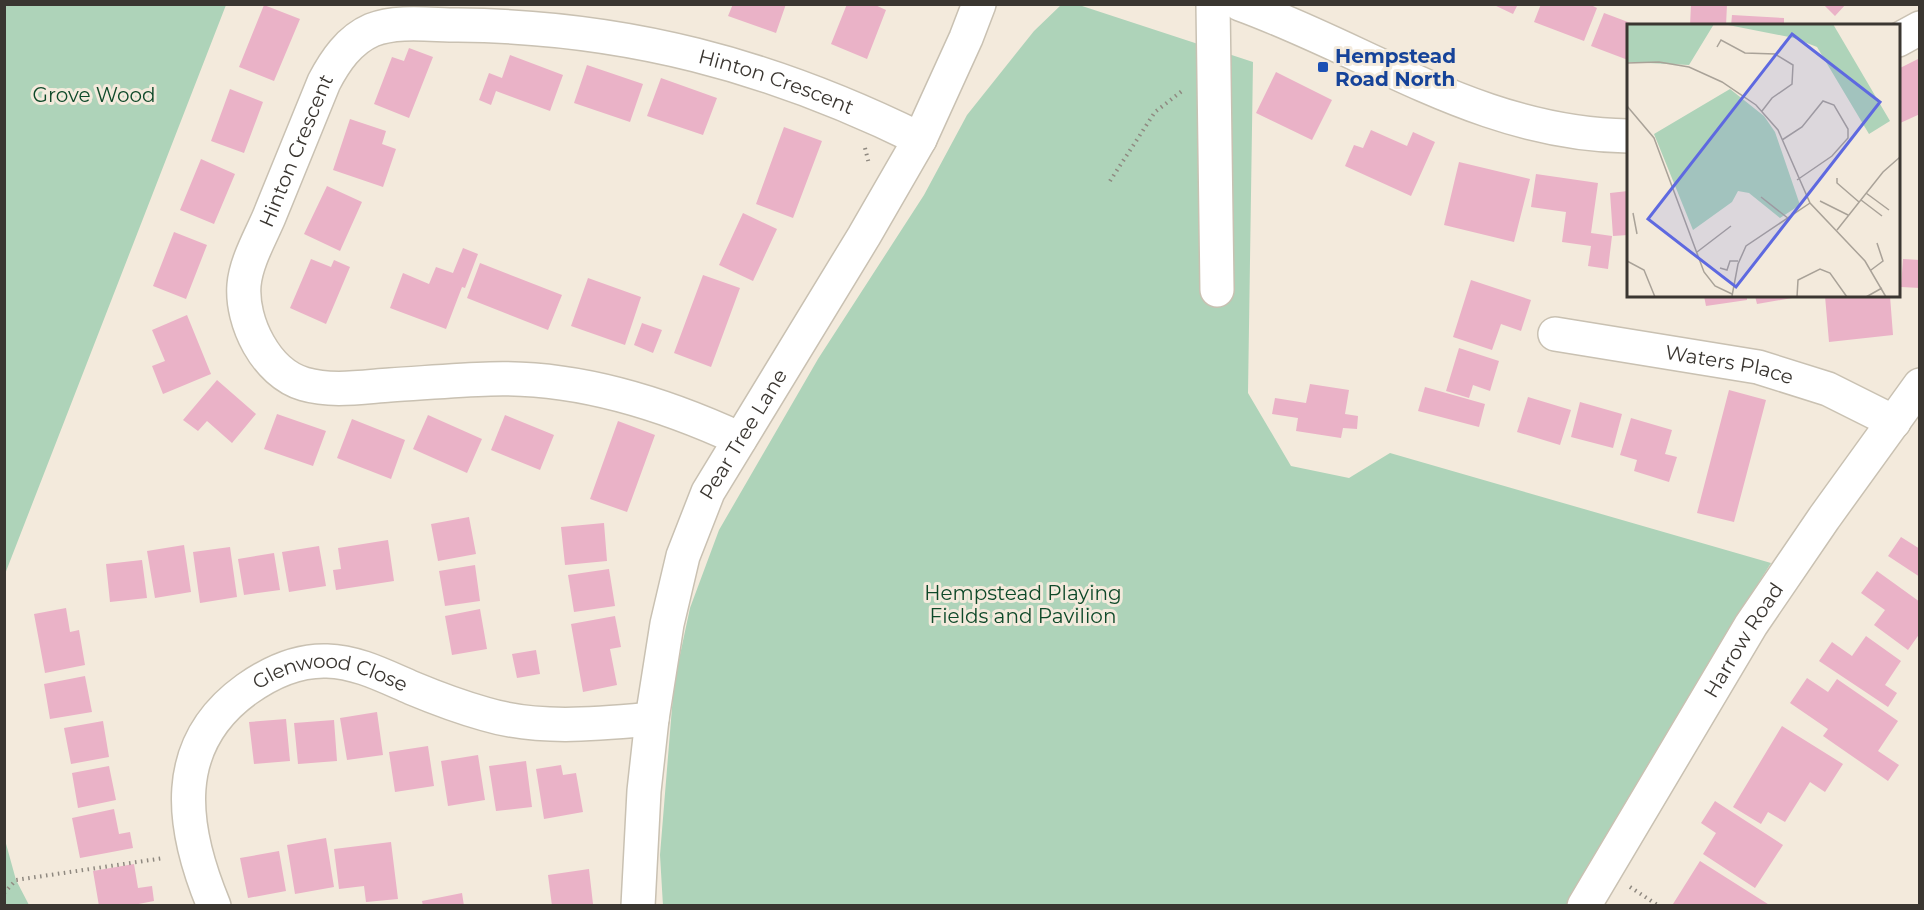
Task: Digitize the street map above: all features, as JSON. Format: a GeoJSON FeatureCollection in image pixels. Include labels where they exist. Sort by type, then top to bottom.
{"type":"FeatureCollection","features":[{"type":"Feature","properties":{"kind":"street","name":"Pear Tree Lane"},"geometry":{"type":"LineString","coordinates":[[638,906],[644,791],[652,719],[671,606],[683,556],[708,492],[864,236],[920,139],[966,38],[978,4]]}},
{"type":"Feature","properties":{"kind":"street"},"geometry":{"type":"LineString","coordinates":[[1214,4],[1217,290]]}},
{"type":"Feature","properties":{"kind":"street"},"geometry":{"type":"LineString","coordinates":[[1240,4],[1286,21],[1450,98],[1509,119],[1556,129],[1607,136],[1627,136]]}},
{"type":"Feature","properties":{"kind":"street","name":"Hinton Crescent"},"geometry":{"type":"LineString","coordinates":[[740,439],[677,412],[629,398],[553,382],[493,379],[330,388],[302,384],[279,369],[268,358],[249,324],[244,304],[244,282],[324,82],[333,66],[350,45],[362,36],[391,26],[480,26],[630,39],[719,60],[800,87],[850,106],[920,139]]}},
{"type":"Feature","properties":{"kind":"street"},"geometry":{"type":"LineString","coordinates":[[1900,39],[1920,28]]}},
{"type":"Feature","properties":{"kind":"street","name":"Waters Place"},"geometry":{"type":"LineString","coordinates":[[1555,334],[1758,367],[1828,389],[1894,422]]}},
{"type":"Feature","properties":{"kind":"street","name":"Harrow Road"},"geometry":{"type":"LineString","coordinates":[[1584,906],[1751,625],[1824,518],[1920,386]]}},
{"type":"Feature","properties":{"kind":"street","name":"Glenwood Close"},"geometry":{"type":"LineString","coordinates":[[214,906],[195,853],[188,794],[189,775],[196,751],[221,711],[237,697],[277,671],[297,664],[325,661],[348,663],[378,672],[455,705],[517,721],[583,724],[652,719]]}},
{"type":"Feature","properties":{"kind":"path"},"geometry":{"type":"LineString","coordinates":[[1110,181],[1155,112],[1182,92],[1215,76]]}},
{"type":"Feature","properties":{"kind":"path"},"geometry":{"type":"LineString","coordinates":[[4,892],[16,880],[195,853]]}},
{"type":"Feature","properties":{"kind":"green space","name":"Grove Wood"},"geometry":{"type":"Polygon","coordinates":[[[4,5],[226,5],[5,574],[4,5]]]}},
{"type":"Feature","properties":{"kind":"green space","name":"Hempstead Playing Fields and Pavilion"},"geometry":{"type":"Polygon","coordinates":[[[1061,5],[1079,5],[1253,62],[1248,393],[1291,466],[1349,478],[1390,453],[1771,563],[1574,905],[663,906],[660,855],[674,683],[690,608],[719,530],[818,359],[924,195],[967,115],[1034,31],[1061,5]]]}},
{"type":"Feature","properties":{"kind":"green space"},"geometry":{"type":"Polygon","coordinates":[[[5,840],[16,880],[29,905],[5,905],[5,840]]]}},
{"type":"Feature","properties":{"kind":"building"},"geometry":{"type":"Polygon","coordinates":[[[733,4],[786,4],[776,33],[728,16],[733,4]]]}},
{"type":"Feature","properties":{"kind":"building"},"geometry":{"type":"Polygon","coordinates":[[[847,4],[873,4],[886,10],[867,59],[831,44],[847,4]]]}},
{"type":"Feature","properties":{"kind":"building"},"geometry":{"type":"Polygon","coordinates":[[[1492,4],[1518,4],[1513,14],[1492,4]]]}},
{"type":"Feature","properties":{"kind":"building"},"geometry":{"type":"Polygon","coordinates":[[[1541,4],[1589,4],[1597,8],[1584,41],[1534,22],[1541,4]]]}},
{"type":"Feature","properties":{"kind":"building"},"geometry":{"type":"Polygon","coordinates":[[[1691,4],[1727,4],[1726,24],[1690,24],[1691,4]]]}},
{"type":"Feature","properties":{"kind":"building"},"geometry":{"type":"Polygon","coordinates":[[[1823,4],[1846,4],[1835,16],[1823,4]]]}},
{"type":"Feature","properties":{"kind":"building"},"geometry":{"type":"Polygon","coordinates":[[[264,5],[300,19],[274,81],[239,67],[264,5]]]}},
{"type":"Feature","properties":{"kind":"building"},"geometry":{"type":"Polygon","coordinates":[[[1604,13],[1633,24],[1627,24],[1627,60],[1591,46],[1604,13]]]}},
{"type":"Feature","properties":{"kind":"building"},"geometry":{"type":"Polygon","coordinates":[[[1732,15],[1784,18],[1784,24],[1731,24],[1732,15]]]}},
{"type":"Feature","properties":{"kind":"building"},"geometry":{"type":"Polygon","coordinates":[[[409,48],[433,57],[409,118],[374,104],[392,57],[404,61],[409,48]]]}},
{"type":"Feature","properties":{"kind":"building"},"geometry":{"type":"Polygon","coordinates":[[[510,55],[563,75],[550,111],[496,91],[491,105],[479,100],[489,73],[502,78],[510,55]]]}},
{"type":"Feature","properties":{"kind":"building"},"geometry":{"type":"Polygon","coordinates":[[[1920,58],[1920,114],[1900,123],[1900,68],[1920,58]]]}},
{"type":"Feature","properties":{"kind":"building"},"geometry":{"type":"Polygon","coordinates":[[[587,65],[643,84],[630,122],[574,103],[587,65]]]}},
{"type":"Feature","properties":{"kind":"building"},"geometry":{"type":"Polygon","coordinates":[[[1276,72],[1332,100],[1312,140],[1256,113],[1276,72]]]}},
{"type":"Feature","properties":{"kind":"building"},"geometry":{"type":"Polygon","coordinates":[[[661,78],[717,98],[703,135],[647,116],[661,78]]]}},
{"type":"Feature","properties":{"kind":"building"},"geometry":{"type":"Polygon","coordinates":[[[230,89],[263,102],[244,153],[211,141],[230,89]]]}},
{"type":"Feature","properties":{"kind":"building"},"geometry":{"type":"Polygon","coordinates":[[[350,119],[386,131],[382,144],[396,149],[383,187],[333,170],[350,119]]]}},
{"type":"Feature","properties":{"kind":"building"},"geometry":{"type":"Polygon","coordinates":[[[784,127],[822,141],[793,218],[756,204],[784,127]]]}},
{"type":"Feature","properties":{"kind":"building"},"geometry":{"type":"Polygon","coordinates":[[[1371,130],[1407,146],[1413,132],[1435,142],[1411,196],[1345,166],[1354,145],[1363,148],[1371,130]]]}},
{"type":"Feature","properties":{"kind":"building"},"geometry":{"type":"Polygon","coordinates":[[[201,159],[235,174],[214,224],[180,210],[201,159]]]}},
{"type":"Feature","properties":{"kind":"building"},"geometry":{"type":"Polygon","coordinates":[[[1459,162],[1530,179],[1514,242],[1444,225],[1459,162]]]}},
{"type":"Feature","properties":{"kind":"building"},"geometry":{"type":"Polygon","coordinates":[[[1536,174],[1598,183],[1591,233],[1612,236],[1608,269],[1588,266],[1591,246],[1562,242],[1566,212],[1531,207],[1536,174]]]}},
{"type":"Feature","properties":{"kind":"building"},"geometry":{"type":"Polygon","coordinates":[[[327,186],[362,202],[340,251],[304,234],[327,186]]]}},
{"type":"Feature","properties":{"kind":"building"},"geometry":{"type":"Polygon","coordinates":[[[1627,191],[1627,235],[1613,236],[1610,193],[1627,191]]]}},
{"type":"Feature","properties":{"kind":"building"},"geometry":{"type":"Polygon","coordinates":[[[743,213],[777,229],[753,281],[719,265],[743,213]]]}},
{"type":"Feature","properties":{"kind":"building"},"geometry":{"type":"Polygon","coordinates":[[[174,232],[207,245],[186,299],[153,286],[174,232]]]}},
{"type":"Feature","properties":{"kind":"building"},"geometry":{"type":"Polygon","coordinates":[[[463,248],[478,254],[446,329],[390,308],[403,273],[429,284],[436,267],[453,273],[463,248]]]}},
{"type":"Feature","properties":{"kind":"building"},"geometry":{"type":"Polygon","coordinates":[[[311,259],[331,267],[334,260],[350,267],[326,324],[290,308],[311,259]]]}},
{"type":"Feature","properties":{"kind":"building"},"geometry":{"type":"Polygon","coordinates":[[[1903,259],[1920,260],[1920,288],[1901,287],[1903,259]]]}},
{"type":"Feature","properties":{"kind":"building"},"geometry":{"type":"Polygon","coordinates":[[[480,263],[562,295],[548,330],[467,298],[480,263]]]}},
{"type":"Feature","properties":{"kind":"building"},"geometry":{"type":"Polygon","coordinates":[[[703,275],[740,288],[711,367],[674,353],[703,275]]]}},
{"type":"Feature","properties":{"kind":"building"},"geometry":{"type":"Polygon","coordinates":[[[588,278],[641,297],[625,345],[571,326],[588,278]]]}},
{"type":"Feature","properties":{"kind":"building"},"geometry":{"type":"Polygon","coordinates":[[[1471,280],[1531,300],[1521,331],[1501,324],[1492,350],[1453,337],[1471,280]]]}},
{"type":"Feature","properties":{"kind":"building"},"geometry":{"type":"Polygon","coordinates":[[[1704,297],[1747,297],[1747,300],[1706,306],[1704,297]]]}},
{"type":"Feature","properties":{"kind":"building"},"geometry":{"type":"Polygon","coordinates":[[[1755,297],[1798,297],[1757,304],[1755,297]]]}},
{"type":"Feature","properties":{"kind":"building"},"geometry":{"type":"Polygon","coordinates":[[[1825,297],[1890,297],[1893,335],[1829,342],[1825,297]]]}},
{"type":"Feature","properties":{"kind":"building"},"geometry":{"type":"Polygon","coordinates":[[[187,315],[211,374],[163,394],[152,366],[165,361],[152,330],[187,315]]]}},
{"type":"Feature","properties":{"kind":"building"},"geometry":{"type":"Polygon","coordinates":[[[642,323],[662,330],[653,353],[634,345],[642,323]]]}},
{"type":"Feature","properties":{"kind":"building"},"geometry":{"type":"Polygon","coordinates":[[[1459,348],[1499,361],[1490,391],[1473,385],[1469,398],[1446,391],[1459,348]]]}},
{"type":"Feature","properties":{"kind":"building"},"geometry":{"type":"Polygon","coordinates":[[[217,380],[256,414],[232,443],[207,421],[198,431],[183,420],[217,380]]]}},
{"type":"Feature","properties":{"kind":"building"},"geometry":{"type":"Polygon","coordinates":[[[1310,384],[1349,390],[1345,414],[1358,416],[1357,429],[1343,428],[1341,438],[1296,431],[1298,418],[1272,414],[1275,398],[1306,403],[1310,384]]]}},
{"type":"Feature","properties":{"kind":"building"},"geometry":{"type":"Polygon","coordinates":[[[1425,387],[1485,404],[1479,427],[1418,411],[1425,387]]]}},
{"type":"Feature","properties":{"kind":"building"},"geometry":{"type":"Polygon","coordinates":[[[1729,390],[1766,400],[1734,522],[1697,513],[1729,390]]]}},
{"type":"Feature","properties":{"kind":"building"},"geometry":{"type":"Polygon","coordinates":[[[1528,397],[1571,410],[1560,445],[1517,432],[1528,397]]]}},
{"type":"Feature","properties":{"kind":"building"},"geometry":{"type":"Polygon","coordinates":[[[1580,402],[1622,414],[1613,448],[1571,437],[1580,402]]]}},
{"type":"Feature","properties":{"kind":"building"},"geometry":{"type":"Polygon","coordinates":[[[277,414],[326,431],[313,466],[264,449],[277,414]]]}},
{"type":"Feature","properties":{"kind":"building"},"geometry":{"type":"Polygon","coordinates":[[[428,415],[482,439],[467,473],[413,449],[428,415]]]}},
{"type":"Feature","properties":{"kind":"building"},"geometry":{"type":"Polygon","coordinates":[[[505,415],[554,435],[540,470],[491,450],[505,415]]]}},
{"type":"Feature","properties":{"kind":"building"},"geometry":{"type":"Polygon","coordinates":[[[1631,418],[1672,430],[1665,454],[1677,457],[1669,482],[1634,471],[1637,460],[1620,455],[1631,418]]]}},
{"type":"Feature","properties":{"kind":"building"},"geometry":{"type":"Polygon","coordinates":[[[352,419],[405,440],[391,479],[337,458],[352,419]]]}},
{"type":"Feature","properties":{"kind":"building"},"geometry":{"type":"Polygon","coordinates":[[[618,421],[655,435],[627,512],[590,499],[618,421]]]}},
{"type":"Feature","properties":{"kind":"building"},"geometry":{"type":"Polygon","coordinates":[[[469,517],[476,554],[438,561],[431,524],[469,517]]]}},
{"type":"Feature","properties":{"kind":"building"},"geometry":{"type":"Polygon","coordinates":[[[604,523],[607,561],[565,565],[561,527],[604,523]]]}},
{"type":"Feature","properties":{"kind":"building"},"geometry":{"type":"Polygon","coordinates":[[[1901,537],[1920,549],[1920,577],[1888,556],[1901,537]]]}},
{"type":"Feature","properties":{"kind":"building"},"geometry":{"type":"Polygon","coordinates":[[[388,540],[394,581],[336,590],[333,570],[341,569],[338,548],[388,540]]]}},
{"type":"Feature","properties":{"kind":"building"},"geometry":{"type":"Polygon","coordinates":[[[184,545],[191,592],[155,598],[147,551],[184,545]]]}},
{"type":"Feature","properties":{"kind":"building"},"geometry":{"type":"Polygon","coordinates":[[[319,546],[326,586],[289,592],[282,552],[319,546]]]}},
{"type":"Feature","properties":{"kind":"building"},"geometry":{"type":"Polygon","coordinates":[[[230,547],[237,597],[200,603],[193,552],[230,547]]]}},
{"type":"Feature","properties":{"kind":"building"},"geometry":{"type":"Polygon","coordinates":[[[274,553],[280,590],[244,595],[238,559],[274,553]]]}},
{"type":"Feature","properties":{"kind":"building"},"geometry":{"type":"Polygon","coordinates":[[[142,560],[147,598],[110,602],[106,564],[142,560]]]}},
{"type":"Feature","properties":{"kind":"building"},"geometry":{"type":"Polygon","coordinates":[[[475,565],[480,601],[445,606],[439,571],[475,565]]]}},
{"type":"Feature","properties":{"kind":"building"},"geometry":{"type":"Polygon","coordinates":[[[609,569],[615,606],[574,612],[568,575],[609,569]]]}},
{"type":"Feature","properties":{"kind":"building"},"geometry":{"type":"Polygon","coordinates":[[[1877,571],[1920,602],[1920,633],[1908,650],[1874,625],[1885,610],[1861,593],[1877,571]]]}},
{"type":"Feature","properties":{"kind":"building"},"geometry":{"type":"Polygon","coordinates":[[[66,608],[70,632],[79,630],[85,665],[45,673],[34,614],[66,608]]]}},
{"type":"Feature","properties":{"kind":"building"},"geometry":{"type":"Polygon","coordinates":[[[480,609],[487,649],[452,655],[445,616],[480,609]]]}},
{"type":"Feature","properties":{"kind":"building"},"geometry":{"type":"Polygon","coordinates":[[[615,616],[621,647],[610,649],[617,685],[583,692],[571,624],[615,616]]]}},
{"type":"Feature","properties":{"kind":"building"},"geometry":{"type":"Polygon","coordinates":[[[1866,636],[1901,661],[1885,685],[1897,693],[1888,707],[1819,661],[1832,642],[1852,656],[1866,636]]]}},
{"type":"Feature","properties":{"kind":"building"},"geometry":{"type":"Polygon","coordinates":[[[536,650],[540,674],[517,678],[512,654],[536,650]]]}},
{"type":"Feature","properties":{"kind":"building"},"geometry":{"type":"Polygon","coordinates":[[[85,676],[92,712],[50,719],[44,684],[85,676]]]}},
{"type":"Feature","properties":{"kind":"building"},"geometry":{"type":"Polygon","coordinates":[[[1807,678],[1828,692],[1837,679],[1898,721],[1878,751],[1899,765],[1888,781],[1823,736],[1828,729],[1790,703],[1807,678]]]}},
{"type":"Feature","properties":{"kind":"building"},"geometry":{"type":"Polygon","coordinates":[[[377,712],[383,755],[347,760],[340,718],[377,712]]]}},
{"type":"Feature","properties":{"kind":"building"},"geometry":{"type":"Polygon","coordinates":[[[286,719],[290,761],[254,764],[249,722],[286,719]]]}},
{"type":"Feature","properties":{"kind":"building"},"geometry":{"type":"Polygon","coordinates":[[[334,720],[337,761],[298,764],[294,723],[334,720]]]}},
{"type":"Feature","properties":{"kind":"building"},"geometry":{"type":"Polygon","coordinates":[[[103,721],[109,757],[71,764],[64,728],[103,721]]]}},
{"type":"Feature","properties":{"kind":"building"},"geometry":{"type":"Polygon","coordinates":[[[1782,726],[1843,764],[1825,792],[1810,782],[1785,822],[1768,812],[1761,824],[1733,807],[1782,726]]]}},
{"type":"Feature","properties":{"kind":"building"},"geometry":{"type":"Polygon","coordinates":[[[428,746],[434,786],[395,792],[389,752],[428,746]]]}},
{"type":"Feature","properties":{"kind":"building"},"geometry":{"type":"Polygon","coordinates":[[[478,755],[485,800],[448,806],[441,761],[478,755]]]}},
{"type":"Feature","properties":{"kind":"building"},"geometry":{"type":"Polygon","coordinates":[[[526,761],[532,807],[496,811],[489,766],[526,761]]]}},
{"type":"Feature","properties":{"kind":"building"},"geometry":{"type":"Polygon","coordinates":[[[561,765],[563,775],[576,773],[583,812],[544,819],[536,769],[561,765]]]}},
{"type":"Feature","properties":{"kind":"building"},"geometry":{"type":"Polygon","coordinates":[[[109,766],[116,800],[78,808],[72,773],[109,766]]]}},
{"type":"Feature","properties":{"kind":"building"},"geometry":{"type":"Polygon","coordinates":[[[1715,801],[1783,845],[1755,888],[1703,854],[1716,833],[1701,823],[1715,801]]]}},
{"type":"Feature","properties":{"kind":"building"},"geometry":{"type":"Polygon","coordinates":[[[114,809],[119,834],[130,832],[133,848],[80,858],[72,818],[114,809]]]}},
{"type":"Feature","properties":{"kind":"building"},"geometry":{"type":"Polygon","coordinates":[[[326,838],[334,887],[295,894],[287,845],[326,838]]]}},
{"type":"Feature","properties":{"kind":"building"},"geometry":{"type":"Polygon","coordinates":[[[391,842],[398,899],[366,902],[364,886],[339,889],[334,849],[391,842]]]}},
{"type":"Feature","properties":{"kind":"building"},"geometry":{"type":"Polygon","coordinates":[[[279,851],[286,891],[248,898],[240,858],[279,851]]]}},
{"type":"Feature","properties":{"kind":"building"},"geometry":{"type":"Polygon","coordinates":[[[1700,861],[1771,906],[1673,904],[1700,861]]]}},
{"type":"Feature","properties":{"kind":"building"},"geometry":{"type":"Polygon","coordinates":[[[134,864],[138,888],[152,886],[154,901],[128,906],[99,906],[93,871],[134,864]]]}},
{"type":"Feature","properties":{"kind":"building"},"geometry":{"type":"Polygon","coordinates":[[[589,869],[593,904],[552,906],[548,875],[589,869]]]}},
{"type":"Feature","properties":{"kind":"building"},"geometry":{"type":"Polygon","coordinates":[[[462,893],[464,906],[423,906],[422,901],[462,893]]]}},
{"type":"Feature","properties":{"kind":"place","name":"Hempstead Road North"},"geometry":{"type":"Point","coordinates":[1323,67]}}]}
